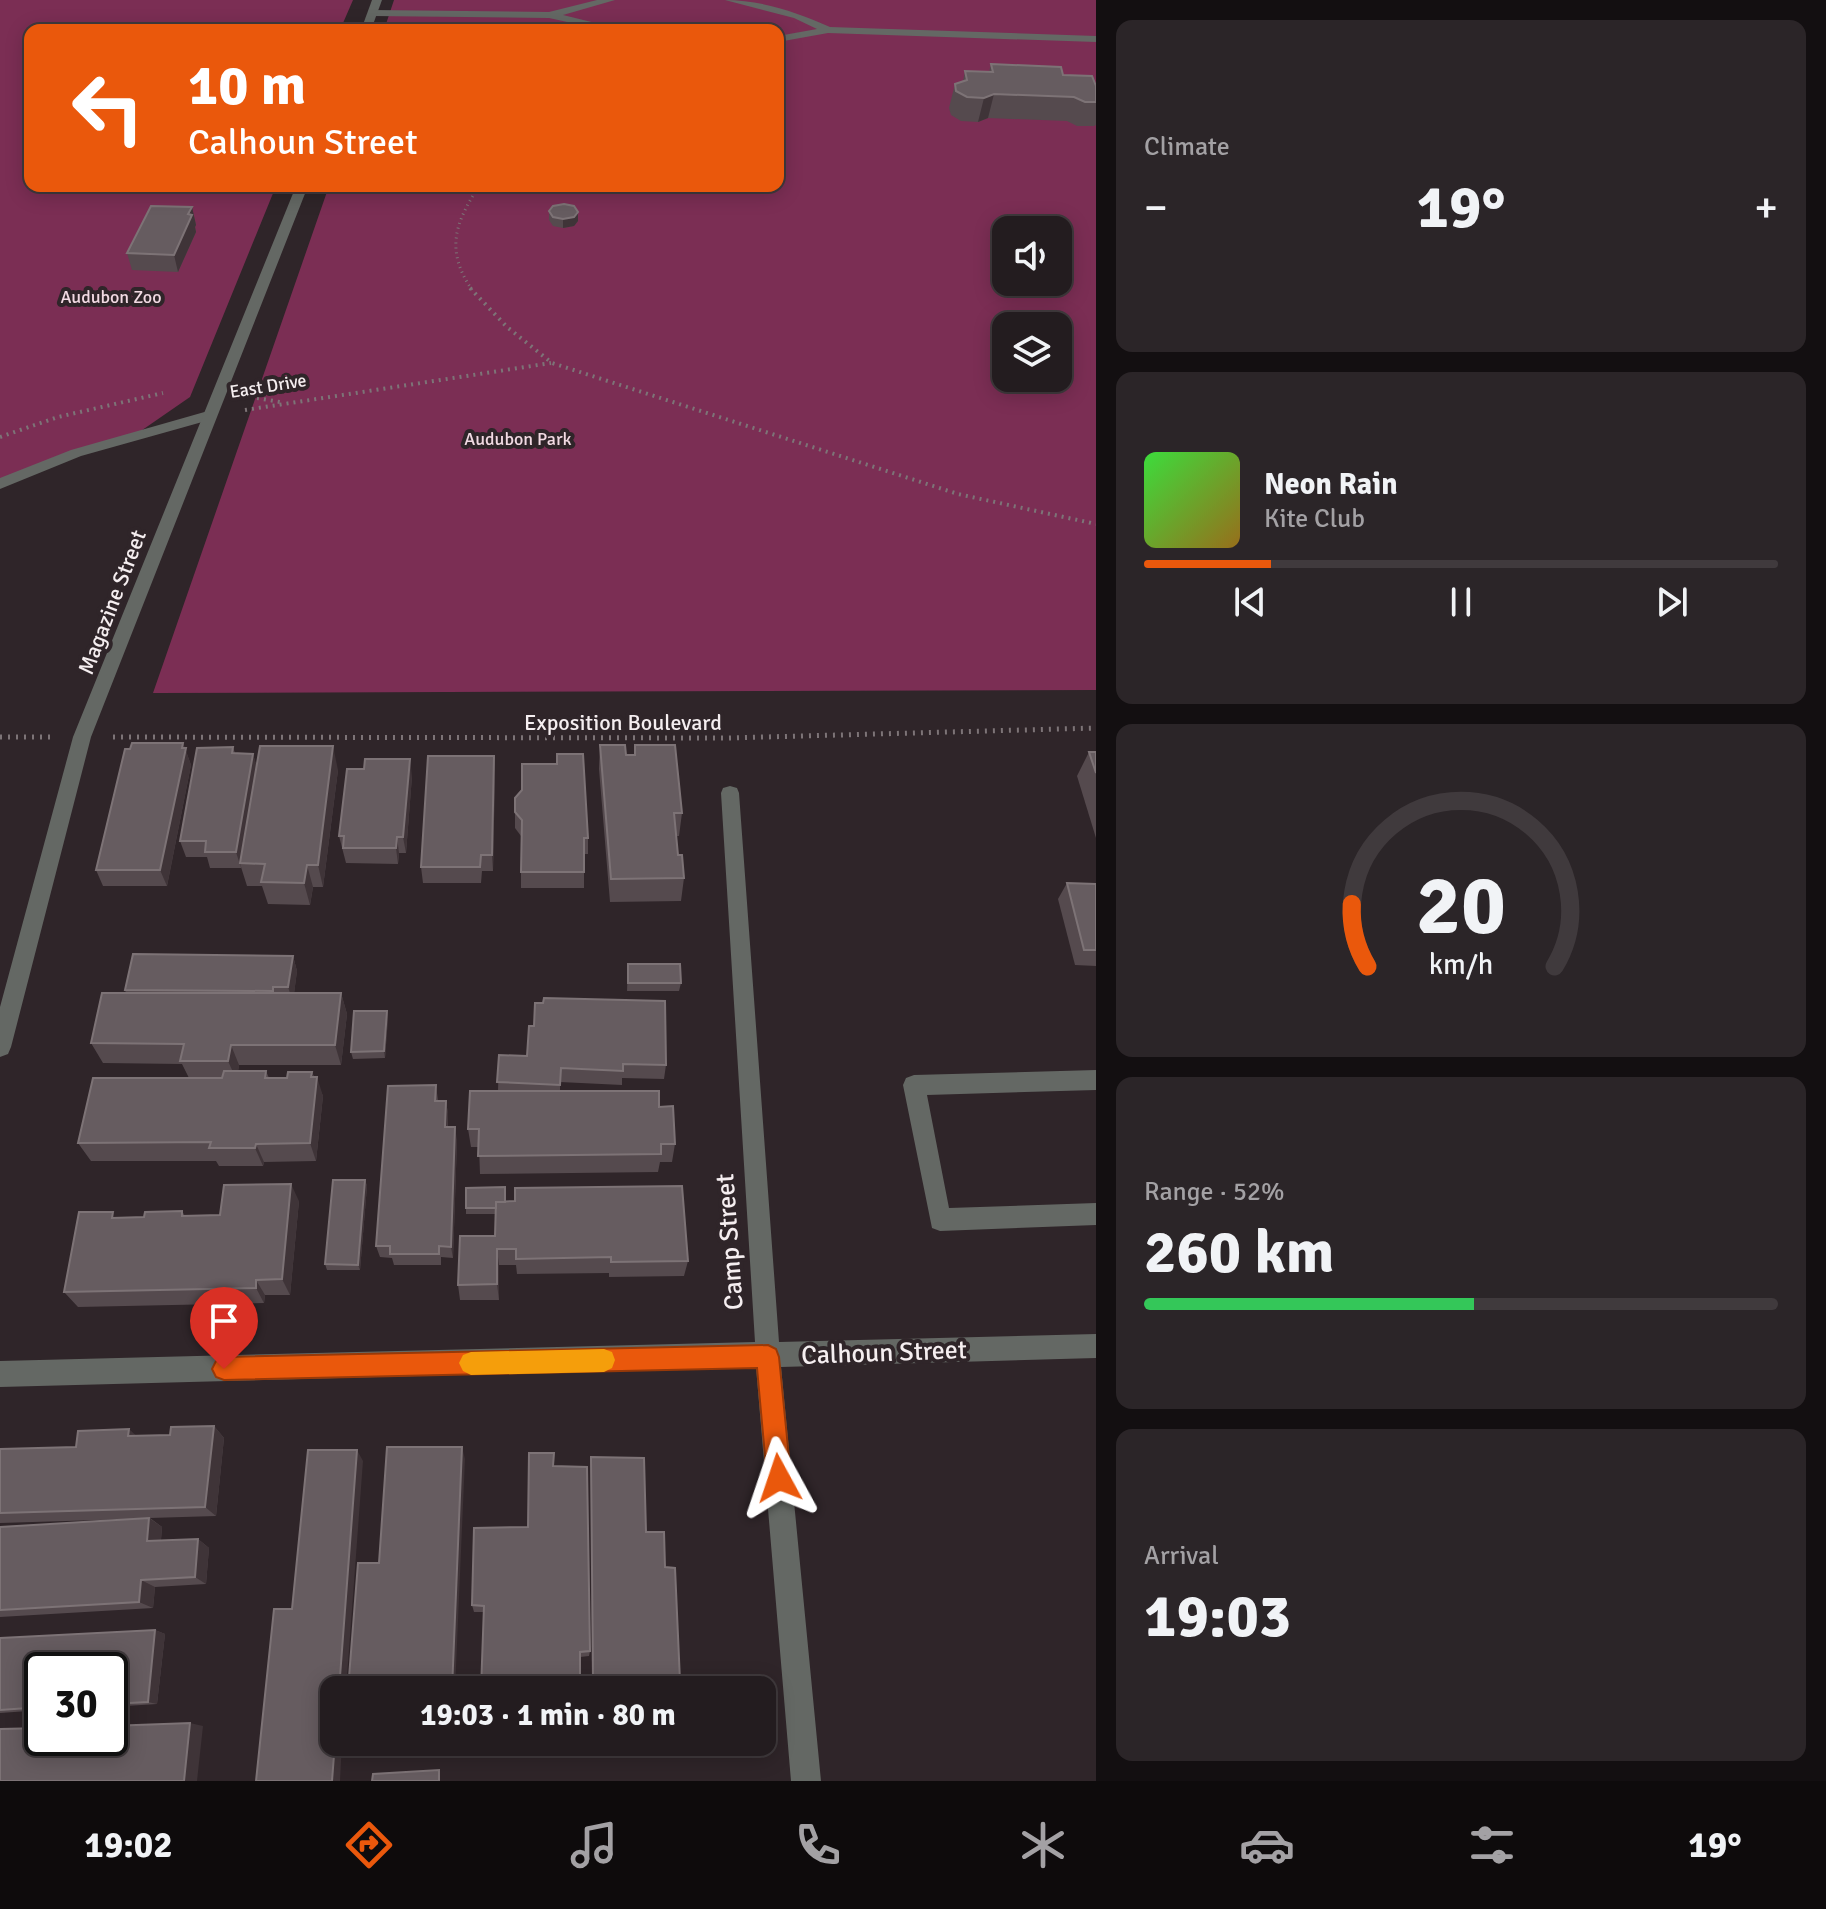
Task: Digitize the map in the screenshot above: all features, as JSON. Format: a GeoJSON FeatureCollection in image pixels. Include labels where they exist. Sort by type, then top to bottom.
{"type":"FeatureCollection","features":[{"type":"Feature","properties":{"kind":"street"},"geometry":{"type":"LineString","coordinates":[[368,24],[377,0]]}},
{"type":"Feature","properties":{"kind":"street"},"geometry":{"type":"LineString","coordinates":[[549,15],[610,0]]}},
{"type":"Feature","properties":{"kind":"street"},"geometry":{"type":"LineString","coordinates":[[730,0],[798,16],[828,30]]}},
{"type":"Feature","properties":{"kind":"street"},"geometry":{"type":"LineString","coordinates":[[373,13],[549,15],[591,24]]}},
{"type":"Feature","properties":{"kind":"street"},"geometry":{"type":"LineString","coordinates":[[784,38],[828,30],[1096,39]]}},
{"type":"Feature","properties":{"kind":"street","name":"Magazine Street"},"geometry":{"type":"LineString","coordinates":[[0,1047],[82,737],[300,192]]}},
{"type":"Feature","properties":{"kind":"street","name":"East Drive"},"geometry":{"type":"LineString","coordinates":[[0,484],[76,453],[208,416]]}},
{"type":"Feature","properties":{"kind":"street","name":"Camp Street"},"geometry":{"type":"LineString","coordinates":[[730,793],[768,1357],[806,1781]]}},
{"type":"Feature","properties":{"kind":"street"},"geometry":{"type":"LineString","coordinates":[[1096,1080],[914,1085],[940,1220],[1096,1214]]}},
{"type":"Feature","properties":{"kind":"street","name":"Calhoun Street"},"geometry":{"type":"LineString","coordinates":[[0,1374],[768,1357],[1096,1346]]}},
{"type":"Feature","properties":{"kind":"path"},"geometry":{"type":"LineString","coordinates":[[474,192],[463,205],[454,229],[456,265],[477,296],[515,335],[552,363],[958,494],[1096,524]]}},
{"type":"Feature","properties":{"kind":"path","name":"East Drive"},"geometry":{"type":"LineString","coordinates":[[208,416],[552,363]]}},
{"type":"Feature","properties":{"kind":"path"},"geometry":{"type":"LineString","coordinates":[[0,437],[58,417],[163,393]]}},
{"type":"Feature","properties":{"kind":"path"},"geometry":{"type":"LineString","coordinates":[[257,398],[287,403]]}},
{"type":"Feature","properties":{"kind":"path","name":"Exposition Boulevard"},"geometry":{"type":"LineString","coordinates":[[150,737],[728,738],[1096,728]]}},
{"type":"Feature","properties":{"kind":"path"},"geometry":{"type":"LineString","coordinates":[[0,737],[34,737]]}},
{"type":"Feature","properties":{"kind":"green space","name":"Audubon Zoo"},"geometry":{"type":"Polygon","coordinates":[[[0,0],[353,0],[343,24],[24,24],[24,192],[274,192],[190,397],[135,435],[0,484],[0,0]]]}},
{"type":"Feature","properties":{"kind":"green space","name":"Audubon Park"},"geometry":{"type":"Polygon","coordinates":[[[394,0],[1096,0],[1096,690],[153,693],[327,192],[784,192],[784,24],[386,24],[394,0]]]}},
{"type":"Feature","properties":{"kind":"building"},"geometry":{"type":"Polygon","coordinates":[[[991,64],[1061,67],[1063,75],[1092,76],[1096,86],[1096,102],[1085,102],[1074,97],[994,94],[984,98],[967,97],[956,91],[955,84],[967,80],[965,71],[993,72],[991,64]]]}},
{"type":"Feature","properties":{"kind":"building"},"geometry":{"type":"Polygon","coordinates":[[[151,206],[192,207],[188,214],[192,215],[174,255],[127,253],[151,206]]]}},
{"type":"Feature","properties":{"kind":"building"},"geometry":{"type":"Polygon","coordinates":[[[553,206],[574,206],[578,212],[574,217],[553,217],[549,211],[553,206]]]}},
{"type":"Feature","properties":{"kind":"building"},"geometry":{"type":"Polygon","coordinates":[[[132,743],[183,743],[182,748],[186,748],[160,870],[96,870],[125,749],[130,749],[132,743]]]}},
{"type":"Feature","properties":{"kind":"building"},"geometry":{"type":"Polygon","coordinates":[[[600,745],[625,745],[626,755],[635,755],[635,745],[675,745],[682,813],[674,813],[678,855],[682,855],[684,878],[611,879],[600,745]]]}},
{"type":"Feature","properties":{"kind":"building"},"geometry":{"type":"Polygon","coordinates":[[[260,746],[333,746],[318,865],[307,865],[304,883],[261,882],[265,864],[240,863],[260,746]]]}},
{"type":"Feature","properties":{"kind":"building"},"geometry":{"type":"Polygon","coordinates":[[[233,747],[232,753],[253,754],[236,852],[205,852],[206,841],[180,841],[197,748],[233,747]]]}},
{"type":"Feature","properties":{"kind":"building"},"geometry":{"type":"Polygon","coordinates":[[[1089,752],[1096,752],[1096,773],[1089,752]]]}},
{"type":"Feature","properties":{"kind":"building"},"geometry":{"type":"Polygon","coordinates":[[[557,754],[583,754],[588,838],[584,838],[584,872],[521,872],[522,820],[515,812],[515,798],[522,790],[522,764],[557,764],[557,754]]]}},
{"type":"Feature","properties":{"kind":"building"},"geometry":{"type":"Polygon","coordinates":[[[428,756],[494,756],[492,855],[481,855],[480,867],[421,867],[428,756]]]}},
{"type":"Feature","properties":{"kind":"building"},"geometry":{"type":"Polygon","coordinates":[[[365,759],[410,759],[403,837],[397,837],[396,848],[343,848],[344,836],[339,836],[347,769],[364,769],[365,759]]]}},
{"type":"Feature","properties":{"kind":"building"},"geometry":{"type":"Polygon","coordinates":[[[1067,883],[1096,884],[1096,950],[1084,950],[1067,883]]]}},
{"type":"Feature","properties":{"kind":"building"},"geometry":{"type":"Polygon","coordinates":[[[133,954],[293,956],[288,987],[273,987],[273,991],[125,990],[133,954]]]}},
{"type":"Feature","properties":{"kind":"building"},"geometry":{"type":"Polygon","coordinates":[[[628,964],[680,964],[681,983],[628,983],[628,964]]]}},
{"type":"Feature","properties":{"kind":"building"},"geometry":{"type":"Polygon","coordinates":[[[102,993],[341,993],[335,1045],[231,1045],[228,1061],[180,1061],[184,1044],[91,1043],[102,993]]]}},
{"type":"Feature","properties":{"kind":"building"},"geometry":{"type":"Polygon","coordinates":[[[544,998],[665,1001],[666,1065],[623,1064],[623,1071],[561,1068],[560,1085],[497,1082],[499,1055],[527,1056],[529,1026],[534,1026],[535,1003],[543,1003],[544,998]]]}},
{"type":"Feature","properties":{"kind":"building"},"geometry":{"type":"Polygon","coordinates":[[[354,1011],[387,1011],[384,1051],[351,1052],[354,1011]]]}},
{"type":"Feature","properties":{"kind":"building"},"geometry":{"type":"Polygon","coordinates":[[[224,1071],[266,1071],[265,1078],[287,1078],[288,1072],[312,1072],[311,1077],[317,1077],[310,1143],[209,1148],[211,1142],[78,1143],[93,1078],[222,1078],[224,1071]]]}},
{"type":"Feature","properties":{"kind":"building"},"geometry":{"type":"Polygon","coordinates":[[[436,1085],[435,1101],[446,1101],[445,1127],[455,1127],[451,1247],[439,1246],[439,1254],[390,1254],[390,1246],[376,1246],[388,1086],[436,1085]]]}},
{"type":"Feature","properties":{"kind":"building"},"geometry":{"type":"Polygon","coordinates":[[[470,1091],[659,1091],[659,1107],[673,1106],[675,1144],[661,1144],[661,1154],[478,1156],[479,1129],[468,1129],[470,1091]]]}},
{"type":"Feature","properties":{"kind":"building"},"geometry":{"type":"Polygon","coordinates":[[[333,1180],[365,1180],[358,1265],[325,1264],[333,1180]]]}},
{"type":"Feature","properties":{"kind":"building"},"geometry":{"type":"Polygon","coordinates":[[[291,1184],[282,1279],[256,1280],[256,1288],[64,1292],[79,1212],[113,1212],[112,1218],[144,1217],[145,1212],[182,1211],[182,1216],[220,1215],[224,1185],[291,1184]]]}},
{"type":"Feature","properties":{"kind":"building"},"geometry":{"type":"Polygon","coordinates":[[[682,1186],[688,1261],[611,1262],[611,1257],[516,1259],[516,1249],[497,1249],[497,1284],[458,1285],[460,1236],[495,1236],[496,1202],[515,1201],[515,1188],[682,1186]]]}},
{"type":"Feature","properties":{"kind":"building"},"geometry":{"type":"Polygon","coordinates":[[[505,1187],[505,1202],[496,1202],[496,1208],[466,1208],[466,1188],[505,1187]]]}},
{"type":"Feature","properties":{"kind":"building"},"geometry":{"type":"Polygon","coordinates":[[[214,1426],[205,1507],[0,1513],[0,1449],[76,1447],[78,1431],[129,1429],[128,1436],[170,1435],[171,1427],[214,1426]]]}},
{"type":"Feature","properties":{"kind":"building"},"geometry":{"type":"Polygon","coordinates":[[[387,1447],[462,1447],[453,1676],[349,1676],[358,1563],[379,1563],[387,1447]]]}},
{"type":"Feature","properties":{"kind":"building"},"geometry":{"type":"Polygon","coordinates":[[[308,1450],[357,1450],[340,1676],[320,1676],[320,1756],[334,1756],[332,1781],[256,1781],[274,1609],[292,1609],[308,1450]]]}},
{"type":"Feature","properties":{"kind":"building"},"geometry":{"type":"Polygon","coordinates":[[[529,1453],[554,1453],[553,1466],[587,1467],[590,1651],[580,1652],[580,1676],[482,1676],[484,1606],[472,1605],[474,1528],[528,1527],[529,1453]]]}},
{"type":"Feature","properties":{"kind":"building"},"geometry":{"type":"Polygon","coordinates":[[[591,1457],[644,1458],[646,1532],[664,1532],[665,1567],[675,1568],[680,1676],[593,1676],[591,1457]]]}},
{"type":"Feature","properties":{"kind":"building"},"geometry":{"type":"Polygon","coordinates":[[[149,1518],[147,1541],[198,1539],[195,1577],[141,1580],[139,1602],[0,1610],[0,1527],[149,1518]]]}},
{"type":"Feature","properties":{"kind":"building"},"geometry":{"type":"Polygon","coordinates":[[[155,1630],[148,1702],[128,1703],[128,1652],[24,1652],[24,1708],[0,1710],[0,1638],[155,1630]]]}},
{"type":"Feature","properties":{"kind":"building"},"geometry":{"type":"Polygon","coordinates":[[[190,1723],[184,1781],[0,1781],[0,1729],[24,1728],[24,1756],[128,1756],[128,1725],[190,1723]]]}},
{"type":"Feature","properties":{"kind":"building"},"geometry":{"type":"Polygon","coordinates":[[[439,1770],[439,1781],[372,1781],[373,1774],[439,1770]]]}},
{"type":"Feature","properties":{"kind":"slow traffic"},"geometry":{"type":"LineString","coordinates":[[471,1363],[604,1360]]}},
{"type":"Feature","properties":{"kind":"route"},"geometry":{"type":"LineString","coordinates":[[224,1369],[768,1357],[779,1478]]}}]}
